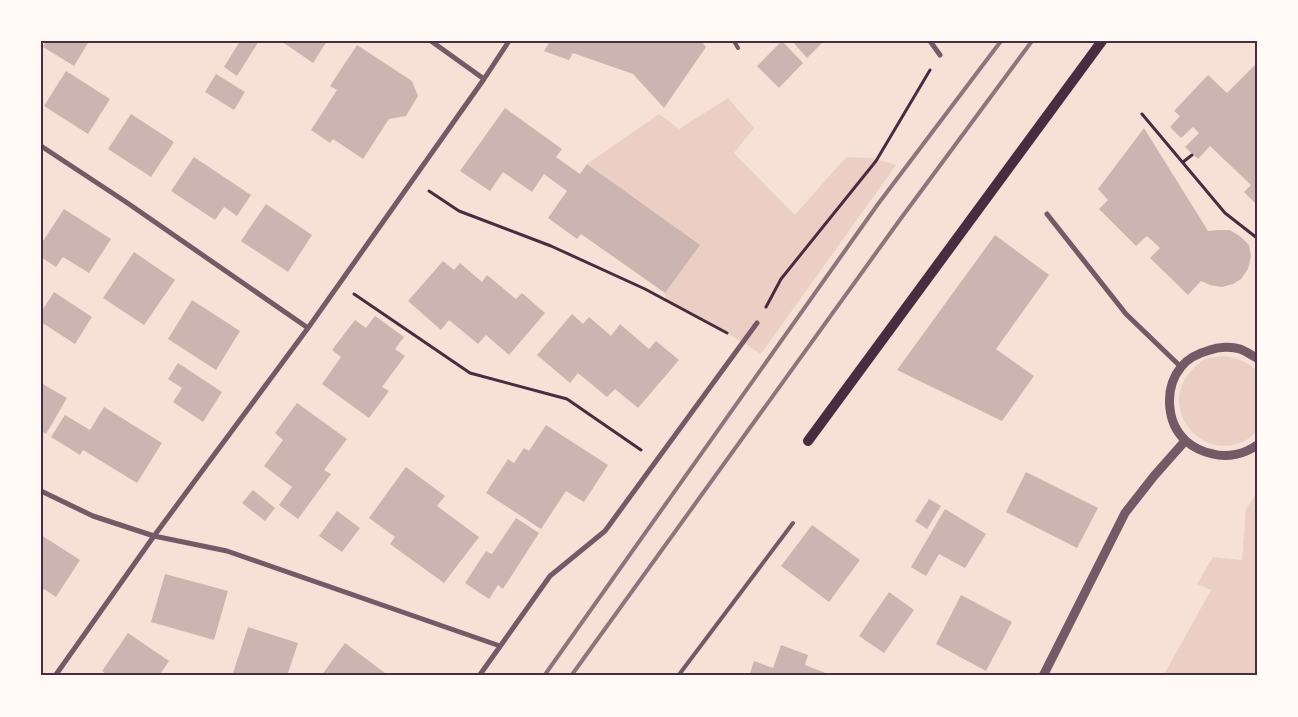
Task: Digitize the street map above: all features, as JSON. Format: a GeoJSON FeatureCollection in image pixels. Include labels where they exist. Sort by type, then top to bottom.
{"type":"FeatureCollection","features":[{"type":"Feature","properties":{"kind":"main road"},"geometry":{"type":"LineString","coordinates":[[808,441],[1102,41]]}},
{"type":"Feature","properties":{"kind":"street"},"geometry":{"type":"LineString","coordinates":[[431,41],[484,79]]}},
{"type":"Feature","properties":{"kind":"street"},"geometry":{"type":"LineString","coordinates":[[55,676],[154,536],[308,328],[509,41]]}},
{"type":"Feature","properties":{"kind":"street"},"geometry":{"type":"LineString","coordinates":[[930,41],[940,55]]}},
{"type":"Feature","properties":{"kind":"street"},"geometry":{"type":"LineString","coordinates":[[41,146],[126,202],[308,328]]}},
{"type":"Feature","properties":{"kind":"street"},"geometry":{"type":"LineString","coordinates":[[1047,214],[1126,314],[1180,367]]}},
{"type":"Feature","properties":{"kind":"street"},"geometry":{"type":"LineString","coordinates":[[478,676],[550,576],[605,531],[758,323]]}},
{"type":"Feature","properties":{"kind":"street"},"geometry":{"type":"LineString","coordinates":[[1256,447],[1238,454],[1219,456],[1201,451],[1185,441],[1174,424],[1169,405],[1171,385],[1180,367],[1197,353],[1217,347],[1239,349],[1257,358]]}},
{"type":"Feature","properties":{"kind":"street"},"geometry":{"type":"LineString","coordinates":[[1043,676],[1125,513],[1185,441]]}},
{"type":"Feature","properties":{"kind":"street"},"geometry":{"type":"LineString","coordinates":[[41,491],[94,516],[154,536],[227,551],[500,646]]}},
{"type":"Feature","properties":{"kind":"lane"},"geometry":{"type":"LineString","coordinates":[[734,41],[738,48]]}},
{"type":"Feature","properties":{"kind":"lane"},"geometry":{"type":"LineString","coordinates":[[678,676],[793,523]]}},
{"type":"Feature","properties":{"kind":"path"},"geometry":{"type":"LineString","coordinates":[[758,323],[781,279],[876,161],[940,55]]}},
{"type":"Feature","properties":{"kind":"path"},"geometry":{"type":"LineString","coordinates":[[1142,114],[1225,212],[1257,238]]}},
{"type":"Feature","properties":{"kind":"path"},"geometry":{"type":"LineString","coordinates":[[1182,162],[1192,155]]}},
{"type":"Feature","properties":{"kind":"path"},"geometry":{"type":"LineString","coordinates":[[412,180],[459,211],[551,246],[645,289],[743,342]]}},
{"type":"Feature","properties":{"kind":"path"},"geometry":{"type":"LineString","coordinates":[[339,284],[470,373],[567,399],[656,461]]}},
{"type":"Feature","properties":{"kind":"shaded area"},"geometry":{"type":"Polygon","coordinates":[[[728,98],[754,128],[734,153],[795,215],[846,157],[872,158],[896,165],[761,354],[667,301],[665,293],[699,245],[587,164],[659,114],[679,129],[728,98]]]}},
{"type":"Feature","properties":{"kind":"shaded area"},"geometry":{"type":"Polygon","coordinates":[[[1224,356],[1242,361],[1257,371],[1257,431],[1248,439],[1232,445],[1216,445],[1202,440],[1190,430],[1183,417],[1179,403],[1181,387],[1190,372],[1208,358],[1224,356]]]}},
{"type":"Feature","properties":{"kind":"shaded area"},"geometry":{"type":"Polygon","coordinates":[[[1257,492],[1257,676],[1163,676],[1211,590],[1197,584],[1213,557],[1242,560],[1246,509],[1257,492]]]}},
{"type":"Feature","properties":{"kind":"building"},"geometry":{"type":"Polygon","coordinates":[[[46,41],[84,41],[88,43],[74,66],[43,47],[46,41]]]}},
{"type":"Feature","properties":{"kind":"building"},"geometry":{"type":"Polygon","coordinates":[[[240,41],[259,41],[237,76],[224,67],[240,41]]]}},
{"type":"Feature","properties":{"kind":"building"},"geometry":{"type":"Polygon","coordinates":[[[281,41],[327,41],[313,63],[281,41]]]}},
{"type":"Feature","properties":{"kind":"building"},"geometry":{"type":"Polygon","coordinates":[[[550,41],[701,41],[706,47],[664,108],[633,74],[573,53],[569,60],[544,51],[550,41]]]}},
{"type":"Feature","properties":{"kind":"building"},"geometry":{"type":"Polygon","coordinates":[[[782,41],[803,63],[779,88],[757,66],[782,41]]]}},
{"type":"Feature","properties":{"kind":"building"},"geometry":{"type":"Polygon","coordinates":[[[792,41],[824,41],[807,58],[792,41]]]}},
{"type":"Feature","properties":{"kind":"building"},"geometry":{"type":"Polygon","coordinates":[[[357,45],[412,81],[418,96],[406,116],[389,119],[363,159],[333,139],[330,143],[311,130],[337,90],[330,86],[357,45]]]}},
{"type":"Feature","properties":{"kind":"building"},"geometry":{"type":"Polygon","coordinates":[[[1257,63],[1257,205],[1244,192],[1251,185],[1210,146],[1198,159],[1185,147],[1199,133],[1193,127],[1181,138],[1170,127],[1180,116],[1174,111],[1208,75],[1227,93],[1257,63]]]}},
{"type":"Feature","properties":{"kind":"building"},"geometry":{"type":"Polygon","coordinates":[[[66,71],[110,99],[88,134],[44,106],[66,71]]]}},
{"type":"Feature","properties":{"kind":"building"},"geometry":{"type":"Polygon","coordinates":[[[216,74],[245,92],[234,110],[205,92],[216,74]]]}},
{"type":"Feature","properties":{"kind":"building"},"geometry":{"type":"Polygon","coordinates":[[[505,108],[562,149],[556,157],[580,174],[587,164],[700,245],[665,293],[581,234],[577,239],[548,218],[567,191],[544,174],[532,192],[503,172],[490,191],[460,171],[505,108]]]}},
{"type":"Feature","properties":{"kind":"building"},"geometry":{"type":"Polygon","coordinates":[[[131,114],[174,142],[151,177],[108,149],[131,114]]]}},
{"type":"Feature","properties":{"kind":"building"},"geometry":{"type":"Polygon","coordinates":[[[1144,128],[1208,231],[1230,230],[1249,245],[1251,256],[1248,269],[1241,279],[1233,284],[1222,287],[1201,281],[1188,295],[1150,258],[1160,248],[1147,236],[1136,246],[1099,209],[1108,200],[1098,189],[1144,128]]]}},
{"type":"Feature","properties":{"kind":"building"},"geometry":{"type":"Polygon","coordinates":[[[194,157],[251,195],[237,216],[224,207],[215,220],[171,191],[194,157]]]}},
{"type":"Feature","properties":{"kind":"building"},"geometry":{"type":"Polygon","coordinates":[[[266,204],[312,235],[288,272],[241,241],[266,204]]]}},
{"type":"Feature","properties":{"kind":"building"},"geometry":{"type":"Polygon","coordinates":[[[64,209],[111,239],[89,273],[63,257],[56,267],[41,257],[41,244],[64,209]]]}},
{"type":"Feature","properties":{"kind":"building"},"geometry":{"type":"Polygon","coordinates":[[[995,235],[1049,275],[996,349],[1034,376],[1002,421],[897,370],[995,235]]]}},
{"type":"Feature","properties":{"kind":"building"},"geometry":{"type":"Polygon","coordinates":[[[134,252],[175,280],[144,325],[103,298],[134,252]]]}},
{"type":"Feature","properties":{"kind":"building"},"geometry":{"type":"Polygon","coordinates":[[[443,261],[454,270],[460,263],[482,282],[487,275],[516,299],[522,293],[545,313],[509,355],[486,335],[478,344],[449,320],[441,330],[408,301],[443,261]]]}},
{"type":"Feature","properties":{"kind":"building"},"geometry":{"type":"Polygon","coordinates":[[[54,292],[92,317],[75,344],[41,322],[41,312],[54,292]]]}},
{"type":"Feature","properties":{"kind":"building"},"geometry":{"type":"Polygon","coordinates":[[[192,300],[240,331],[216,370],[168,339],[192,300]]]}},
{"type":"Feature","properties":{"kind":"building"},"geometry":{"type":"Polygon","coordinates":[[[572,314],[583,324],[589,317],[611,336],[620,324],[649,349],[656,341],[679,360],[638,408],[615,389],[607,397],[578,373],[570,383],[537,355],[572,314]]]}},
{"type":"Feature","properties":{"kind":"building"},"geometry":{"type":"Polygon","coordinates":[[[375,316],[404,337],[395,349],[405,356],[382,387],[389,391],[369,418],[322,384],[341,357],[332,350],[355,320],[366,328],[375,316]]]}},
{"type":"Feature","properties":{"kind":"building"},"geometry":{"type":"Polygon","coordinates":[[[178,363],[222,392],[203,422],[173,402],[182,388],[168,379],[178,363]]]}},
{"type":"Feature","properties":{"kind":"building"},"geometry":{"type":"Polygon","coordinates":[[[41,383],[67,398],[46,434],[41,431],[41,383]]]}},
{"type":"Feature","properties":{"kind":"building"},"geometry":{"type":"Polygon","coordinates":[[[297,403],[347,439],[324,470],[331,474],[298,519],[279,505],[292,487],[264,466],[283,440],[275,433],[297,403]]]}},
{"type":"Feature","properties":{"kind":"building"},"geometry":{"type":"Polygon","coordinates":[[[104,407],[162,443],[137,483],[83,450],[80,455],[51,437],[65,415],[90,430],[104,407]]]}},
{"type":"Feature","properties":{"kind":"building"},"geometry":{"type":"Polygon","coordinates":[[[546,425],[608,465],[584,502],[566,491],[541,529],[486,493],[508,459],[514,463],[524,448],[529,451],[546,425]]]}},
{"type":"Feature","properties":{"kind":"building"},"geometry":{"type":"Polygon","coordinates":[[[406,467],[445,496],[437,506],[479,537],[444,583],[390,544],[395,537],[369,518],[406,467]]]}},
{"type":"Feature","properties":{"kind":"building"},"geometry":{"type":"Polygon","coordinates":[[[1026,472],[1098,508],[1077,548],[1006,512],[1026,472]]]}},
{"type":"Feature","properties":{"kind":"building"},"geometry":{"type":"Polygon","coordinates":[[[253,490],[275,508],[265,521],[242,503],[253,490]]]}},
{"type":"Feature","properties":{"kind":"building"},"geometry":{"type":"Polygon","coordinates":[[[929,499],[941,506],[927,529],[915,521],[929,499]]]}},
{"type":"Feature","properties":{"kind":"building"},"geometry":{"type":"Polygon","coordinates":[[[945,509],[986,534],[965,568],[939,554],[926,576],[911,567],[945,509]]]}},
{"type":"Feature","properties":{"kind":"building"},"geometry":{"type":"Polygon","coordinates":[[[337,511],[360,528],[342,552],[319,536],[337,511]]]}},
{"type":"Feature","properties":{"kind":"building"},"geometry":{"type":"Polygon","coordinates":[[[516,518],[539,533],[503,589],[498,585],[489,599],[465,583],[486,551],[492,554],[516,518]]]}},
{"type":"Feature","properties":{"kind":"building"},"geometry":{"type":"Polygon","coordinates":[[[812,525],[860,560],[829,602],[781,566],[812,525]]]}},
{"type":"Feature","properties":{"kind":"building"},"geometry":{"type":"Polygon","coordinates":[[[41,535],[80,560],[56,597],[44,589],[41,594],[41,535]]]}},
{"type":"Feature","properties":{"kind":"building"},"geometry":{"type":"Polygon","coordinates":[[[165,574],[228,591],[214,640],[151,622],[165,574]]]}},
{"type":"Feature","properties":{"kind":"building"},"geometry":{"type":"Polygon","coordinates":[[[889,592],[914,610],[884,653],[859,636],[889,592]]]}},
{"type":"Feature","properties":{"kind":"building"},"geometry":{"type":"Polygon","coordinates":[[[961,595],[1012,622],[986,671],[936,644],[961,595]]]}},
{"type":"Feature","properties":{"kind":"building"},"geometry":{"type":"Polygon","coordinates":[[[248,627],[298,643],[287,676],[232,676],[248,627]]]}},
{"type":"Feature","properties":{"kind":"building"},"geometry":{"type":"Polygon","coordinates":[[[128,633],[169,661],[159,676],[109,676],[102,671],[128,633]]]}},
{"type":"Feature","properties":{"kind":"building"},"geometry":{"type":"Polygon","coordinates":[[[345,643],[389,676],[321,676],[345,643]]]}},
{"type":"Feature","properties":{"kind":"building"},"geometry":{"type":"Polygon","coordinates":[[[781,645],[808,655],[805,665],[828,674],[827,676],[749,676],[754,661],[773,668],[781,645]]]}},
{"type":"Feature","properties":{"kind":"railway"},"geometry":{"type":"LineString","coordinates":[[544,676],[878,204],[1001,41]]}},
{"type":"Feature","properties":{"kind":"railway"},"geometry":{"type":"LineString","coordinates":[[571,676],[899,221],[1032,41]]}}]}
